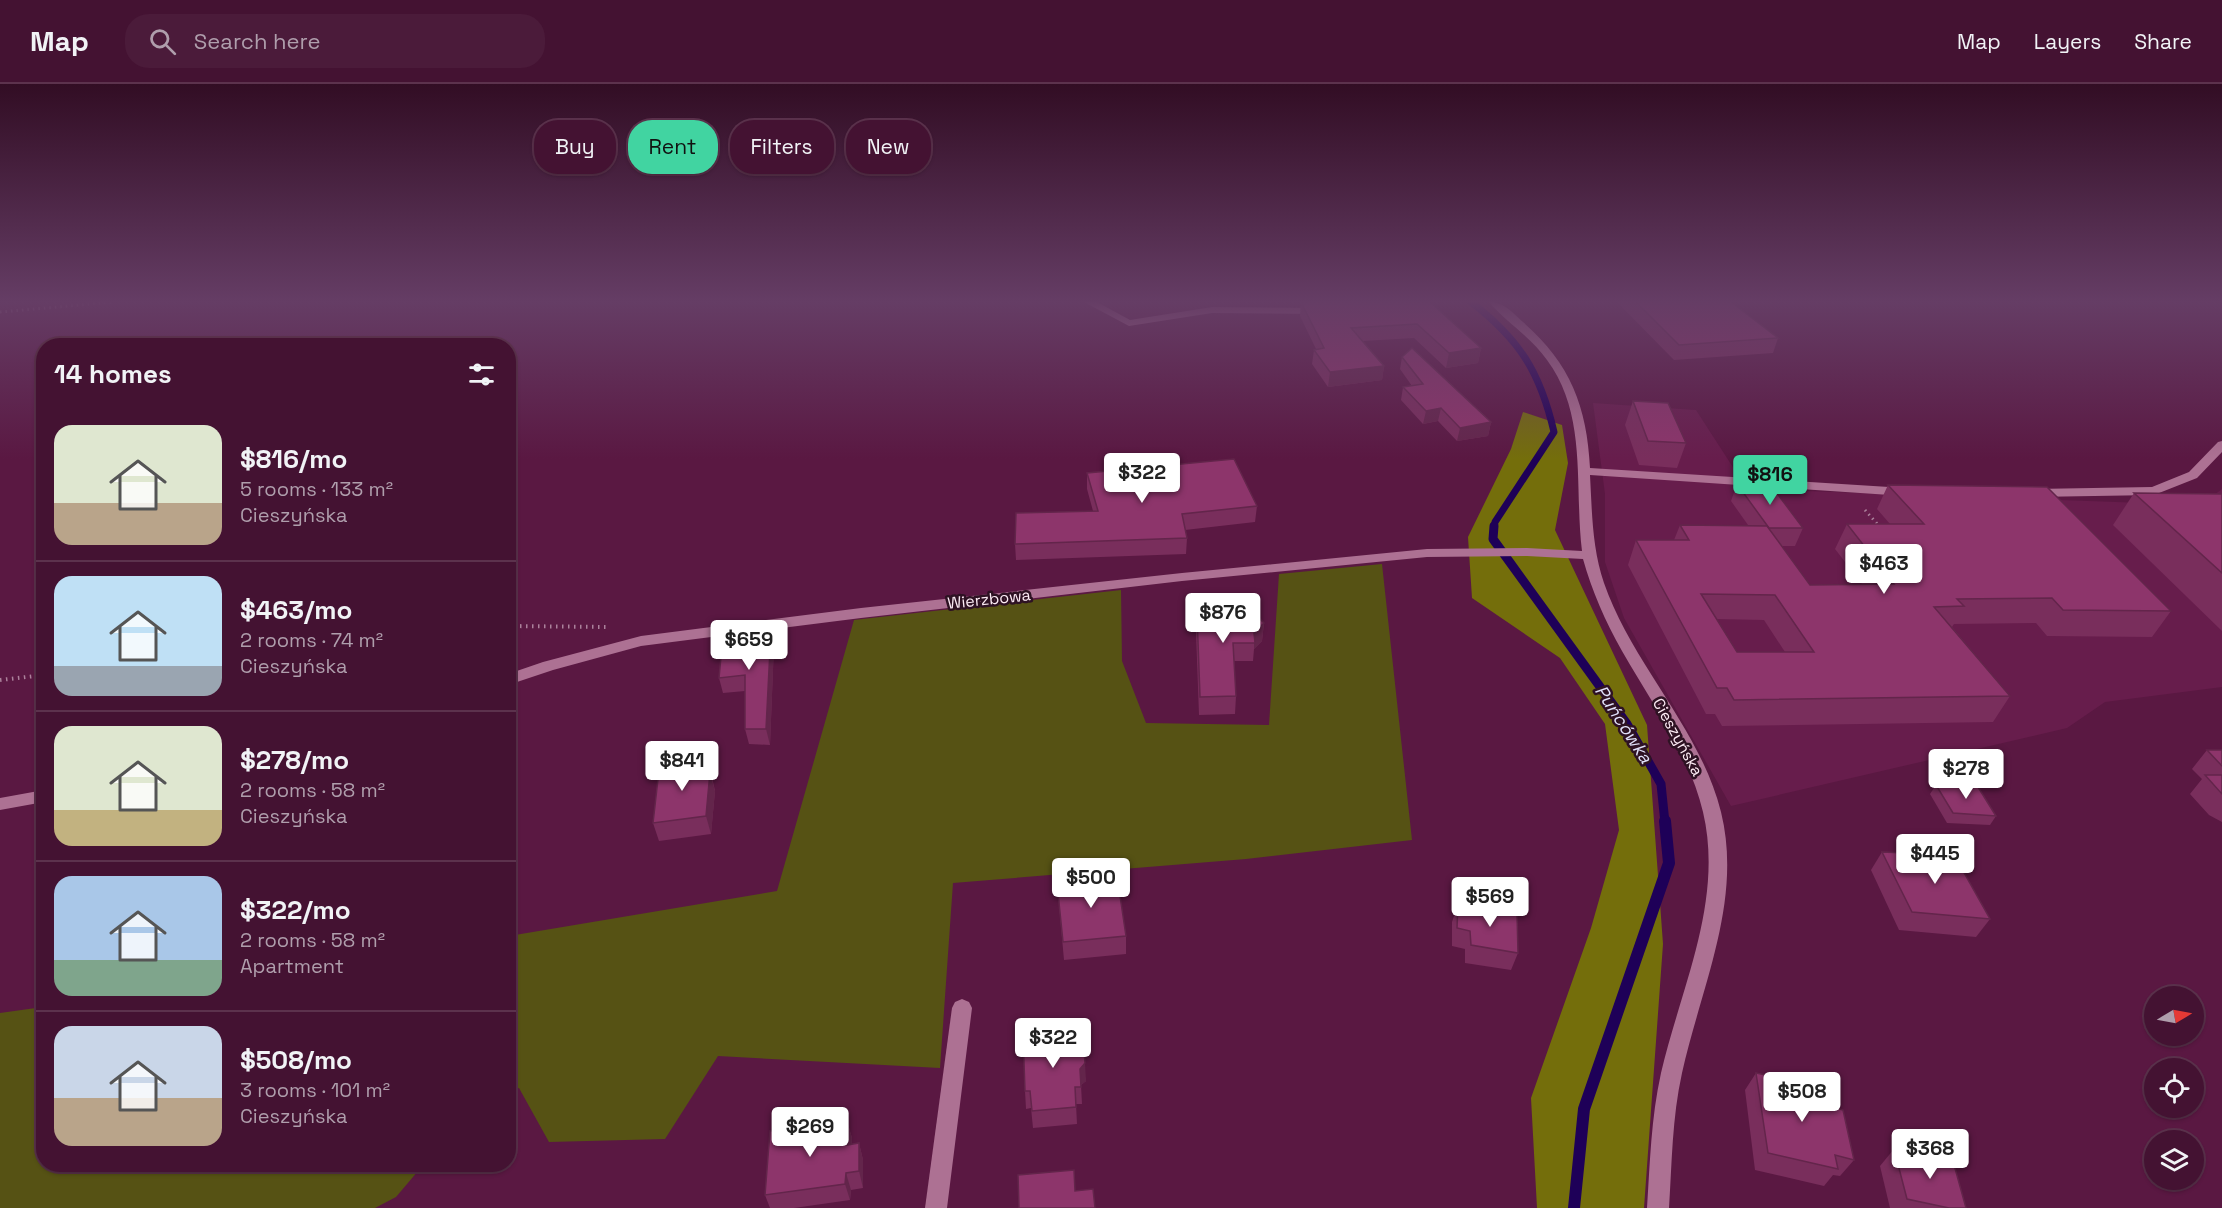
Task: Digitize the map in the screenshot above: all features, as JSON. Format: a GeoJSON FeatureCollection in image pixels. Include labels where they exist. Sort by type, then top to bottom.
{"type":"FeatureCollection","features":[{"type":"Feature","properties":{"kind":"street","name":"Cieszyńska"},"geometry":{"type":"LineString","coordinates":[[1547,354],[1564,376],[1579,419],[1589,555],[1596,582],[1623,642],[1699,769],[1708,797],[1719,849],[1718,900],[1667,1092],[1658,1208]]}},
{"type":"Feature","properties":{"kind":"street"},"geometry":{"type":"LineString","coordinates":[[2018,493],[2154,491],[2193,475],[2222,445]]}},
{"type":"Feature","properties":{"kind":"street"},"geometry":{"type":"LineString","coordinates":[[1584,471],[1922,493]]}},
{"type":"Feature","properties":{"kind":"street","name":"Wierzbowa"},"geometry":{"type":"LineString","coordinates":[[516,677],[548,666],[641,641],[1182,577],[1427,553],[1475,551],[1589,555]]}},
{"type":"Feature","properties":{"kind":"street"},"geometry":{"type":"LineString","coordinates":[[0,804],[36,797]]}},
{"type":"Feature","properties":{"kind":"street"},"geometry":{"type":"LineString","coordinates":[[936,1208],[962,1008]]}},
{"type":"Feature","properties":{"kind":"path"},"geometry":{"type":"LineString","coordinates":[[1847,489],[1884,532]]}},
{"type":"Feature","properties":{"kind":"path"},"geometry":{"type":"LineString","coordinates":[[516,626],[600,625],[611,627]]}},
{"type":"Feature","properties":{"kind":"path"},"geometry":{"type":"LineString","coordinates":[[0,680],[36,676]]}},
{"type":"Feature","properties":{"kind":"shaded area"},"geometry":{"type":"Polygon","coordinates":[[[1593,403],[1696,410],[1747,489],[2201,505],[2222,489],[2222,687],[2105,702],[2067,728],[1731,806],[1624,618],[1605,562],[1605,494],[1593,403]]]}},
{"type":"Feature","properties":{"kind":"shaded area"},"geometry":{"type":"Polygon","coordinates":[[[1523,412],[1562,425],[1568,463],[1555,530],[1647,725],[1663,944],[1644,1208],[1537,1208],[1531,1098],[1591,928],[1619,830],[1605,724],[1560,658],[1472,598],[1468,537],[1511,449],[1523,412]]]}},
{"type":"Feature","properties":{"kind":"shaded area"},"geometry":{"type":"Polygon","coordinates":[[[1382,564],[1412,840],[1246,859],[953,883],[940,1068],[718,1056],[665,1139],[549,1142],[519,1088],[516,1088],[516,935],[777,891],[854,620],[1121,590],[1122,661],[1146,723],[1269,725],[1279,574],[1382,564]]]}},
{"type":"Feature","properties":{"kind":"shaded area"},"geometry":{"type":"Polygon","coordinates":[[[36,1008],[36,1172],[417,1172],[396,1197],[375,1208],[0,1208],[0,1013],[36,1008]]]}},
{"type":"Feature","properties":{"kind":"building"},"geometry":{"type":"Polygon","coordinates":[[[1317,354],[1374,354],[1384,366],[1330,372],[1317,354]]]}},
{"type":"Feature","properties":{"kind":"building"},"geometry":{"type":"Polygon","coordinates":[[[1405,354],[1419,354],[1491,422],[1460,428],[1441,408],[1426,411],[1403,387],[1423,384],[1402,357],[1405,354]]]}},
{"type":"Feature","properties":{"kind":"building"},"geometry":{"type":"Polygon","coordinates":[[[1633,401],[1668,403],[1686,443],[1648,441],[1633,401]]]}},
{"type":"Feature","properties":{"kind":"building"},"geometry":{"type":"Polygon","coordinates":[[[1234,459],[1257,506],[1182,514],[1187,538],[1015,544],[1016,513],[1098,511],[1087,473],[1234,459]]]}},
{"type":"Feature","properties":{"kind":"building"},"geometry":{"type":"Polygon","coordinates":[[[1737,484],[1770,484],[1803,528],[1769,528],[1737,484]]]}},
{"type":"Feature","properties":{"kind":"building"},"geometry":{"type":"Polygon","coordinates":[[[1888,485],[2047,487],[2171,611],[2063,610],[2052,598],[1957,599],[1964,606],[1934,607],[2010,696],[1734,700],[1727,688],[1717,688],[1636,540],[1689,540],[1680,525],[1767,526],[1810,585],[1894,584],[1847,524],[1924,524],[1888,485]],[[1701,594],[1737,652],[1814,652],[1775,595],[1701,594]]]}},
{"type":"Feature","properties":{"kind":"building"},"geometry":{"type":"Polygon","coordinates":[[[2134,493],[2222,494],[2222,573],[2134,493]]]}},
{"type":"Feature","properties":{"kind":"building"},"geometry":{"type":"Polygon","coordinates":[[[1206,601],[1250,602],[1252,611],[1264,623],[1254,633],[1255,643],[1233,643],[1236,696],[1200,697],[1197,614],[1207,614],[1206,601]]]}},
{"type":"Feature","properties":{"kind":"building"},"geometry":{"type":"Polygon","coordinates":[[[771,630],[766,729],[745,729],[745,675],[719,678],[723,635],[771,630]]]}},
{"type":"Feature","properties":{"kind":"building"},"geometry":{"type":"Polygon","coordinates":[[[2207,750],[2222,750],[2222,766],[2207,750]]]}},
{"type":"Feature","properties":{"kind":"building"},"geometry":{"type":"Polygon","coordinates":[[[706,759],[705,773],[710,772],[706,816],[653,823],[658,779],[663,779],[664,764],[706,759]]]}},
{"type":"Feature","properties":{"kind":"building"},"geometry":{"type":"Polygon","coordinates":[[[2205,775],[2222,775],[2222,794],[2205,775]]]}},
{"type":"Feature","properties":{"kind":"building"},"geometry":{"type":"Polygon","coordinates":[[[1936,785],[1978,787],[1996,816],[1953,813],[1936,785]]]}},
{"type":"Feature","properties":{"kind":"building"},"geometry":{"type":"Polygon","coordinates":[[[1882,852],[1954,855],[1990,919],[1912,912],[1882,852]]]}},
{"type":"Feature","properties":{"kind":"building"},"geometry":{"type":"Polygon","coordinates":[[[1117,876],[1126,936],[1063,942],[1057,883],[1117,876]]]}},
{"type":"Feature","properties":{"kind":"building"},"geometry":{"type":"Polygon","coordinates":[[[1458,904],[1517,913],[1518,953],[1471,945],[1470,931],[1457,928],[1458,904]]]}},
{"type":"Feature","properties":{"kind":"building"},"geometry":{"type":"Polygon","coordinates":[[[1077,1030],[1079,1048],[1084,1051],[1085,1063],[1080,1069],[1081,1087],[1075,1087],[1076,1107],[1032,1111],[1030,1091],[1025,1091],[1023,1035],[1077,1030]]]}},
{"type":"Feature","properties":{"kind":"building"},"geometry":{"type":"Polygon","coordinates":[[[1756,1073],[1822,1087],[1826,1105],[1843,1110],[1854,1160],[1835,1155],[1838,1169],[1768,1153],[1756,1073]]]}},
{"type":"Feature","properties":{"kind":"building"},"geometry":{"type":"Polygon","coordinates":[[[847,1121],[847,1145],[859,1143],[859,1171],[846,1173],[845,1184],[765,1195],[770,1131],[847,1121]]]}},
{"type":"Feature","properties":{"kind":"building"},"geometry":{"type":"Polygon","coordinates":[[[1894,1149],[1953,1161],[1966,1208],[1949,1208],[1907,1199],[1894,1149]]]}},
{"type":"Feature","properties":{"kind":"building"},"geometry":{"type":"Polygon","coordinates":[[[1074,1170],[1075,1191],[1093,1189],[1095,1208],[1019,1208],[1018,1175],[1074,1170]]]}},
{"type":"Feature","properties":{"kind":"waterway","name":"Puńcówka"},"geometry":{"type":"LineString","coordinates":[[1494,528],[1495,522],[1554,432],[1542,392],[1523,354]]}},
{"type":"Feature","properties":{"kind":"waterway","name":"Puńcówka"},"geometry":{"type":"LineString","coordinates":[[1494,526],[1493,539],[1627,724],[1661,784],[1665,823]]}},
{"type":"Feature","properties":{"kind":"waterway","name":"Puńcówka"},"geometry":{"type":"LineString","coordinates":[[1574,1208],[1584,1109],[1669,863],[1665,821]]}}]}
